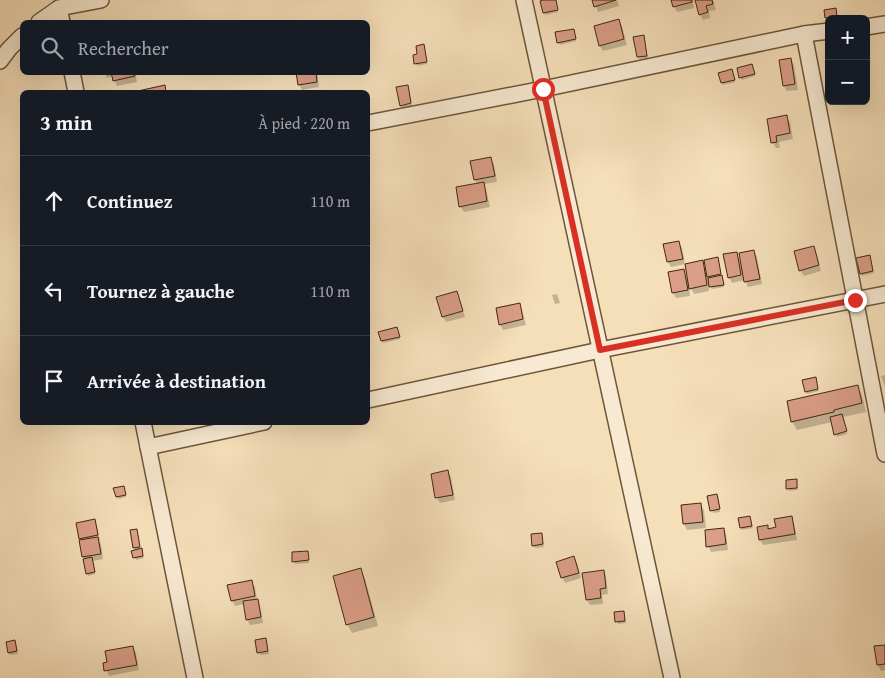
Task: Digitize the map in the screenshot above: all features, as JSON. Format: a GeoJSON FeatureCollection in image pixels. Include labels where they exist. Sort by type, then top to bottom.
{"type":"FeatureCollection","features":[{"type":"Feature","properties":{"kind":"street"},"geometry":{"type":"LineString","coordinates":[[45,20],[100,0]]}},
{"type":"Feature","properties":{"kind":"street"},"geometry":{"type":"LineString","coordinates":[[524,0],[672,678]]}},
{"type":"Feature","properties":{"kind":"street"},"geometry":{"type":"LineString","coordinates":[[870,26],[885,24]]}},
{"type":"Feature","properties":{"kind":"street"},"geometry":{"type":"LineString","coordinates":[[370,123],[543,89],[804,34],[825,31]]}},
{"type":"Feature","properties":{"kind":"street"},"geometry":{"type":"LineString","coordinates":[[804,34],[885,454]]}},
{"type":"Feature","properties":{"kind":"street"},"geometry":{"type":"LineString","coordinates":[[0,61],[20,38]]}},
{"type":"Feature","properties":{"kind":"street"},"geometry":{"type":"LineString","coordinates":[[73,75],[76,90]]}},
{"type":"Feature","properties":{"kind":"street"},"geometry":{"type":"LineString","coordinates":[[370,400],[600,350],[885,294]]}},
{"type":"Feature","properties":{"kind":"street"},"geometry":{"type":"LineString","coordinates":[[144,425],[195,678]]}},
{"type":"Feature","properties":{"kind":"street"},"geometry":{"type":"LineString","coordinates":[[148,448],[251,425]]}},
{"type":"Feature","properties":{"kind":"building"},"geometry":{"type":"Polygon","coordinates":[[[556,0],[558,10],[543,13],[540,1],[556,0]]]}},
{"type":"Feature","properties":{"kind":"building"},"geometry":{"type":"Polygon","coordinates":[[[592,0],[616,0],[594,7],[592,0]]]}},
{"type":"Feature","properties":{"kind":"building"},"geometry":{"type":"Polygon","coordinates":[[[671,0],[692,0],[692,2],[673,7],[671,0]]]}},
{"type":"Feature","properties":{"kind":"building"},"geometry":{"type":"Polygon","coordinates":[[[695,0],[712,0],[713,4],[706,6],[708,12],[699,15],[695,0]]]}},
{"type":"Feature","properties":{"kind":"building"},"geometry":{"type":"Polygon","coordinates":[[[836,8],[837,15],[825,15],[825,18],[824,10],[836,8]]]}},
{"type":"Feature","properties":{"kind":"building"},"geometry":{"type":"Polygon","coordinates":[[[619,19],[624,39],[599,46],[594,26],[619,19]]]}},
{"type":"Feature","properties":{"kind":"building"},"geometry":{"type":"Polygon","coordinates":[[[574,29],[576,39],[557,43],[555,32],[574,29]]]}},
{"type":"Feature","properties":{"kind":"building"},"geometry":{"type":"Polygon","coordinates":[[[644,35],[647,56],[637,57],[633,37],[644,35]]]}},
{"type":"Feature","properties":{"kind":"building"},"geometry":{"type":"Polygon","coordinates":[[[424,44],[427,62],[414,64],[413,55],[417,54],[416,46],[424,44]]]}},
{"type":"Feature","properties":{"kind":"building"},"geometry":{"type":"Polygon","coordinates":[[[791,58],[795,84],[783,86],[779,60],[791,58]]]}},
{"type":"Feature","properties":{"kind":"building"},"geometry":{"type":"Polygon","coordinates":[[[752,64],[755,74],[739,78],[737,68],[752,64]]]}},
{"type":"Feature","properties":{"kind":"building"},"geometry":{"type":"Polygon","coordinates":[[[732,69],[735,80],[721,83],[718,73],[732,69]]]}},
{"type":"Feature","properties":{"kind":"building"},"geometry":{"type":"Polygon","coordinates":[[[112,75],[135,75],[135,76],[113,81],[112,75]]]}},
{"type":"Feature","properties":{"kind":"building"},"geometry":{"type":"Polygon","coordinates":[[[296,75],[316,75],[317,82],[298,85],[296,75]]]}},
{"type":"Feature","properties":{"kind":"building"},"geometry":{"type":"Polygon","coordinates":[[[165,85],[166,90],[142,90],[165,85]]]}},
{"type":"Feature","properties":{"kind":"building"},"geometry":{"type":"Polygon","coordinates":[[[408,85],[411,103],[400,106],[396,87],[408,85]]]}},
{"type":"Feature","properties":{"kind":"building"},"geometry":{"type":"Polygon","coordinates":[[[787,115],[790,133],[776,136],[777,142],[771,143],[767,119],[787,115]]]}},
{"type":"Feature","properties":{"kind":"building"},"geometry":{"type":"Polygon","coordinates":[[[491,157],[495,176],[474,180],[470,161],[491,157]]]}},
{"type":"Feature","properties":{"kind":"building"},"geometry":{"type":"Polygon","coordinates":[[[484,182],[487,201],[459,207],[456,187],[484,182]]]}},
{"type":"Feature","properties":{"kind":"building"},"geometry":{"type":"Polygon","coordinates":[[[679,241],[683,259],[667,262],[663,244],[679,241]]]}},
{"type":"Feature","properties":{"kind":"building"},"geometry":{"type":"Polygon","coordinates":[[[814,246],[819,265],[799,271],[794,251],[814,246]]]}},
{"type":"Feature","properties":{"kind":"building"},"geometry":{"type":"Polygon","coordinates":[[[754,250],[760,279],[744,282],[739,253],[754,250]]]}},
{"type":"Feature","properties":{"kind":"building"},"geometry":{"type":"Polygon","coordinates":[[[737,252],[741,275],[728,278],[723,254],[737,252]]]}},
{"type":"Feature","properties":{"kind":"building"},"geometry":{"type":"Polygon","coordinates":[[[870,255],[873,271],[860,274],[856,258],[870,255]]]}},
{"type":"Feature","properties":{"kind":"building"},"geometry":{"type":"Polygon","coordinates":[[[718,257],[721,274],[707,277],[704,260],[718,257]]]}},
{"type":"Feature","properties":{"kind":"building"},"geometry":{"type":"Polygon","coordinates":[[[703,260],[707,285],[689,289],[685,264],[703,260]]]}},
{"type":"Feature","properties":{"kind":"building"},"geometry":{"type":"Polygon","coordinates":[[[684,269],[688,290],[672,293],[668,272],[684,269]]]}},
{"type":"Feature","properties":{"kind":"building"},"geometry":{"type":"Polygon","coordinates":[[[722,275],[724,285],[709,287],[708,278],[722,275]]]}},
{"type":"Feature","properties":{"kind":"building"},"geometry":{"type":"Polygon","coordinates":[[[457,291],[463,311],[442,317],[436,297],[457,291]]]}},
{"type":"Feature","properties":{"kind":"building"},"geometry":{"type":"Polygon","coordinates":[[[520,303],[523,319],[499,325],[496,308],[520,303]]]}},
{"type":"Feature","properties":{"kind":"building"},"geometry":{"type":"Polygon","coordinates":[[[397,327],[400,337],[381,341],[378,332],[397,327]]]}},
{"type":"Feature","properties":{"kind":"building"},"geometry":{"type":"Polygon","coordinates":[[[816,377],[818,389],[805,392],[802,380],[816,377]]]}},
{"type":"Feature","properties":{"kind":"building"},"geometry":{"type":"Polygon","coordinates":[[[858,385],[862,403],[791,422],[787,401],[858,385]]]}},
{"type":"Feature","properties":{"kind":"building"},"geometry":{"type":"Polygon","coordinates":[[[842,414],[847,431],[834,435],[830,417],[842,414]]]}},
{"type":"Feature","properties":{"kind":"building"},"geometry":{"type":"Polygon","coordinates":[[[448,470],[453,495],[435,498],[431,474],[448,470]]]}},
{"type":"Feature","properties":{"kind":"building"},"geometry":{"type":"Polygon","coordinates":[[[797,479],[797,488],[786,489],[786,480],[797,479]]]}},
{"type":"Feature","properties":{"kind":"building"},"geometry":{"type":"Polygon","coordinates":[[[124,486],[126,495],[116,497],[113,488],[124,486]]]}},
{"type":"Feature","properties":{"kind":"building"},"geometry":{"type":"Polygon","coordinates":[[[717,494],[720,509],[710,511],[707,496],[717,494]]]}},
{"type":"Feature","properties":{"kind":"building"},"geometry":{"type":"Polygon","coordinates":[[[701,503],[703,522],[683,524],[681,505],[701,503]]]}},
{"type":"Feature","properties":{"kind":"building"},"geometry":{"type":"Polygon","coordinates":[[[750,516],[752,526],[740,528],[738,518],[750,516]]]}},
{"type":"Feature","properties":{"kind":"building"},"geometry":{"type":"Polygon","coordinates":[[[792,516],[795,534],[759,540],[757,527],[768,525],[768,529],[776,527],[774,519],[792,516]]]}},
{"type":"Feature","properties":{"kind":"building"},"geometry":{"type":"Polygon","coordinates":[[[95,519],[98,535],[79,539],[76,523],[95,519]]]}},
{"type":"Feature","properties":{"kind":"building"},"geometry":{"type":"Polygon","coordinates":[[[724,528],[726,544],[706,547],[705,530],[724,528]]]}},
{"type":"Feature","properties":{"kind":"building"},"geometry":{"type":"Polygon","coordinates":[[[137,529],[140,547],[133,548],[130,530],[137,529]]]}},
{"type":"Feature","properties":{"kind":"building"},"geometry":{"type":"Polygon","coordinates":[[[542,533],[543,544],[532,546],[531,534],[542,533]]]}},
{"type":"Feature","properties":{"kind":"building"},"geometry":{"type":"Polygon","coordinates":[[[98,537],[101,554],[82,557],[79,540],[98,537]]]}},
{"type":"Feature","properties":{"kind":"building"},"geometry":{"type":"Polygon","coordinates":[[[142,548],[143,556],[133,558],[131,551],[142,548]]]}},
{"type":"Feature","properties":{"kind":"building"},"geometry":{"type":"Polygon","coordinates":[[[308,551],[309,560],[292,562],[292,552],[308,551]]]}},
{"type":"Feature","properties":{"kind":"building"},"geometry":{"type":"Polygon","coordinates":[[[574,556],[579,573],[561,578],[556,562],[574,556]]]}},
{"type":"Feature","properties":{"kind":"building"},"geometry":{"type":"Polygon","coordinates":[[[92,557],[95,572],[86,574],[83,559],[92,557]]]}},
{"type":"Feature","properties":{"kind":"building"},"geometry":{"type":"Polygon","coordinates":[[[361,568],[374,617],[346,625],[333,576],[361,568]]]}},
{"type":"Feature","properties":{"kind":"building"},"geometry":{"type":"Polygon","coordinates":[[[604,570],[606,588],[600,589],[601,598],[586,600],[582,573],[604,570]]]}},
{"type":"Feature","properties":{"kind":"building"},"geometry":{"type":"Polygon","coordinates":[[[252,580],[255,596],[231,601],[227,585],[252,580]]]}},
{"type":"Feature","properties":{"kind":"building"},"geometry":{"type":"Polygon","coordinates":[[[258,599],[261,617],[246,620],[243,601],[258,599]]]}},
{"type":"Feature","properties":{"kind":"building"},"geometry":{"type":"Polygon","coordinates":[[[624,611],[625,621],[615,622],[614,612],[624,611]]]}},
{"type":"Feature","properties":{"kind":"building"},"geometry":{"type":"Polygon","coordinates":[[[266,638],[268,651],[257,653],[255,640],[266,638]]]}},
{"type":"Feature","properties":{"kind":"building"},"geometry":{"type":"Polygon","coordinates":[[[15,640],[17,651],[8,653],[6,642],[15,640]]]}},
{"type":"Feature","properties":{"kind":"building"},"geometry":{"type":"Polygon","coordinates":[[[885,645],[885,664],[877,665],[874,646],[885,645]]]}},
{"type":"Feature","properties":{"kind":"building"},"geometry":{"type":"Polygon","coordinates":[[[133,646],[137,665],[104,671],[103,663],[107,662],[105,651],[133,646]]]}},
{"type":"Feature","properties":{"kind":"route"},"geometry":{"type":"LineString","coordinates":[[543,89],[600,350],[855,300]]}}]}
